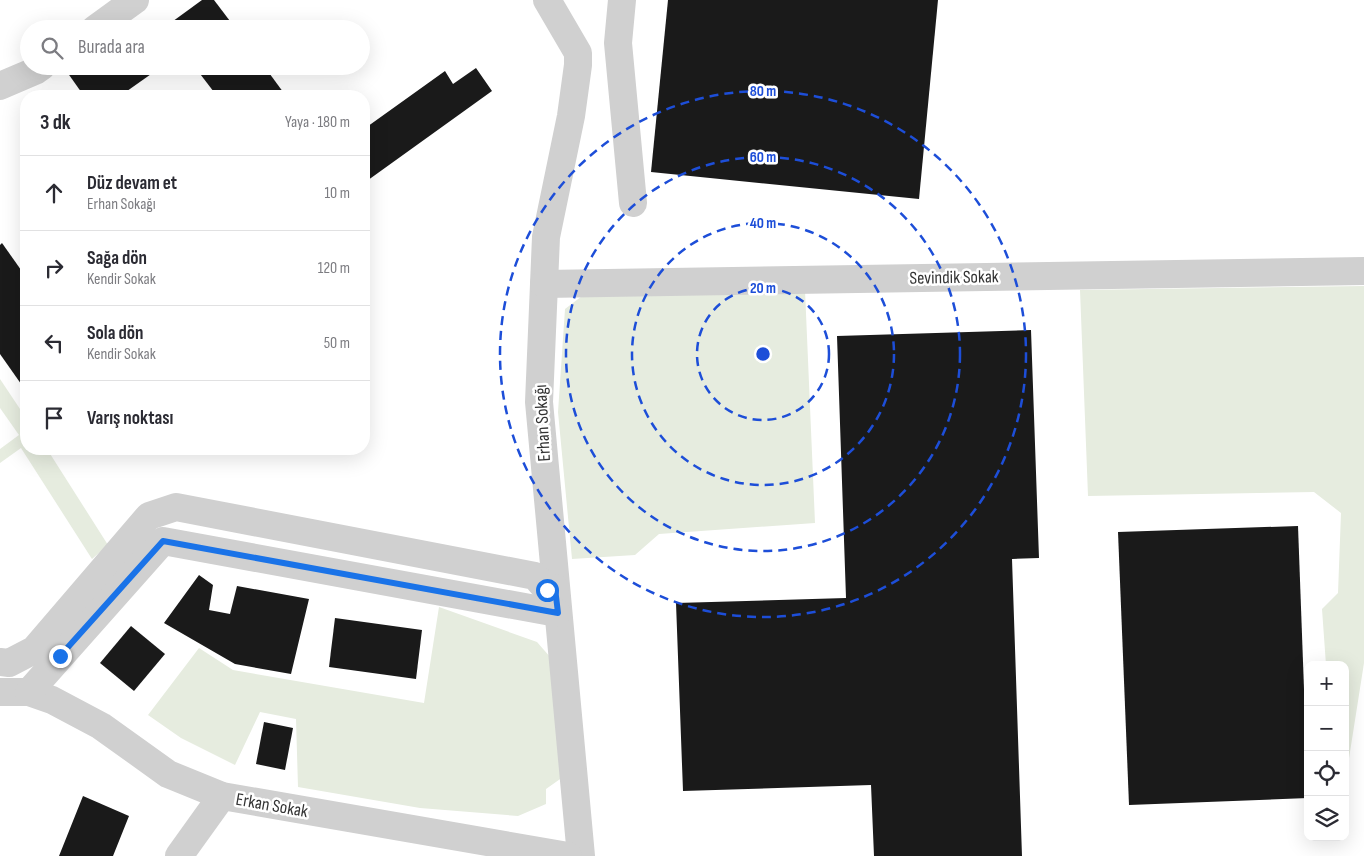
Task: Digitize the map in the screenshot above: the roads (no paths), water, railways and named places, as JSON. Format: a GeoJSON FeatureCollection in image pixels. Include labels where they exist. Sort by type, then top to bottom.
{"type":"FeatureCollection","features":[{"type":"Feature","properties":{"kind":"street"},"geometry":{"type":"LineString","coordinates":[[107,20],[135,0]]}},
{"type":"Feature","properties":{"kind":"street","name":"Erhan Sokağı"},"geometry":{"type":"LineString","coordinates":[[547,0],[578,53],[571,116],[546,237],[539,402],[581,856]]}},
{"type":"Feature","properties":{"kind":"street"},"geometry":{"type":"LineString","coordinates":[[622,0],[618,43],[633,203]]}},
{"type":"Feature","properties":{"kind":"street"},"geometry":{"type":"LineString","coordinates":[[0,86],[26,75]]}},
{"type":"Feature","properties":{"kind":"street","name":"Sevindik Sokak"},"geometry":{"type":"LineString","coordinates":[[544,284],[1364,271]]}},
{"type":"Feature","properties":{"kind":"street"},"geometry":{"type":"LineString","coordinates":[[29,692],[51,648],[163,541],[556,601]]}},
{"type":"Feature","properties":{"kind":"street"},"geometry":{"type":"LineString","coordinates":[[0,662],[9,662],[34,650],[51,648]]}},
{"type":"Feature","properties":{"kind":"street","name":"Erkan Sokak"},"geometry":{"type":"LineString","coordinates":[[0,692],[29,692],[52,700],[101,726],[168,774],[222,796],[568,856]]}},
{"type":"Feature","properties":{"kind":"street"},"geometry":{"type":"LineString","coordinates":[[180,856],[222,796]]}}]}
